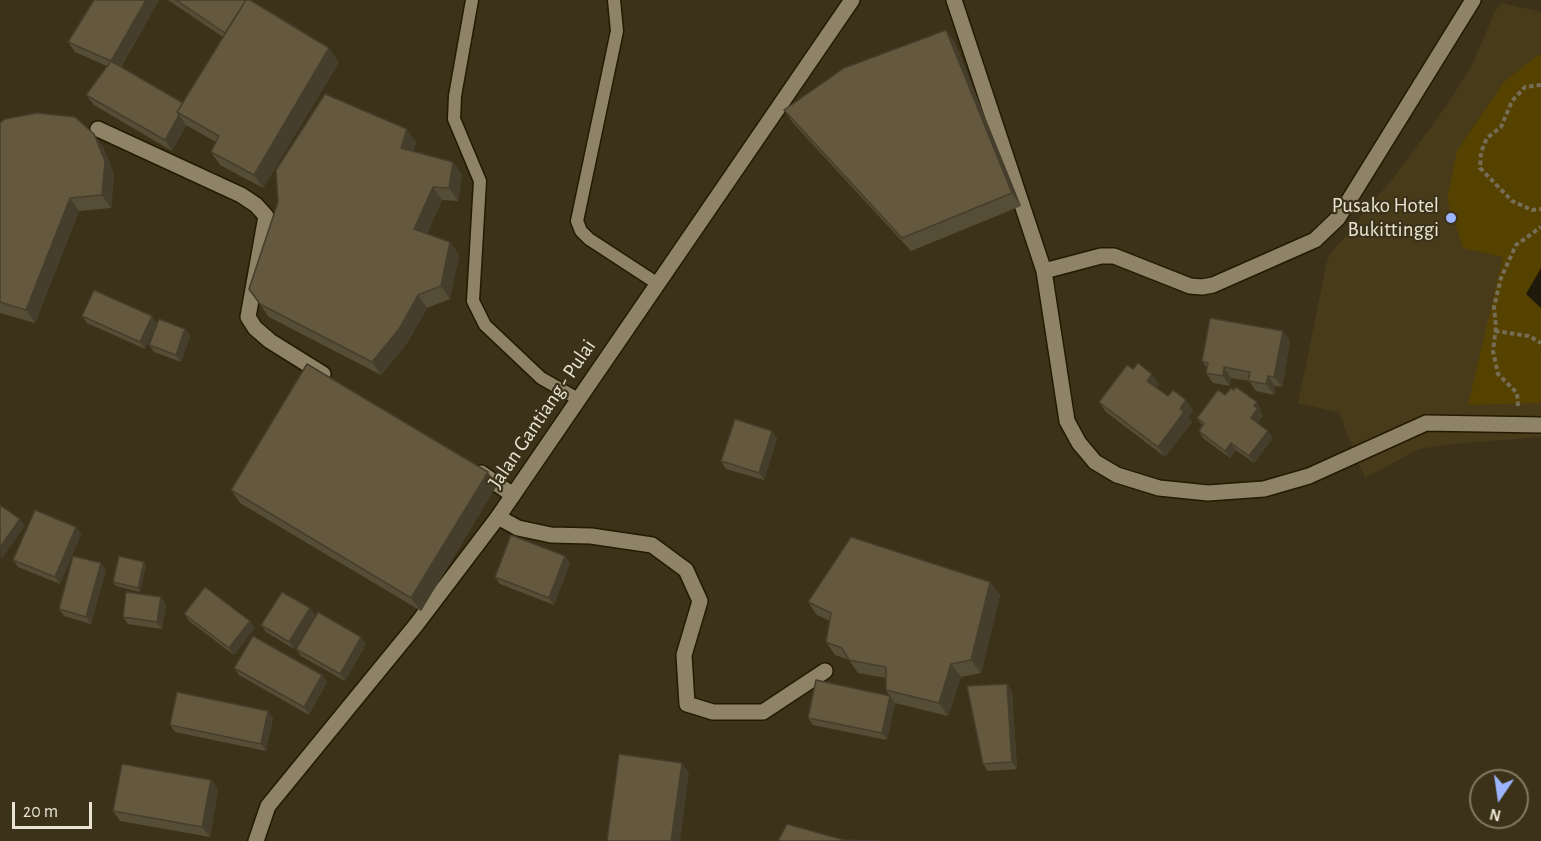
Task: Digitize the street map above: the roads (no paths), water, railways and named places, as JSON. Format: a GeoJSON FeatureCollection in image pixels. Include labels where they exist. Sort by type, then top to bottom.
{"type":"FeatureCollection","features":[{"type":"Feature","properties":{"kind":"street","name":"Jalan Gantiang - Pulai"},"geometry":{"type":"LineString","coordinates":[[256,841],[268,806],[416,625],[498,517],[852,0]]}},
{"type":"Feature","properties":{"kind":"street"},"geometry":{"type":"LineString","coordinates":[[954,0],[1044,271],[1067,422],[1079,443],[1095,462],[1117,475],[1159,488],[1208,494],[1264,489],[1308,476],[1426,423],[1541,425]]}},
{"type":"Feature","properties":{"kind":"street"},"geometry":{"type":"LineString","coordinates":[[1044,271],[1101,256],[1114,256],[1190,286],[1202,287],[1213,285],[1315,240],[1338,218],[1473,0]]}},
{"type":"Feature","properties":{"kind":"street"},"geometry":{"type":"LineString","coordinates":[[98,129],[241,195],[256,205],[266,216],[248,317],[255,328],[270,341],[339,385]]}},
{"type":"Feature","properties":{"kind":"street"},"geometry":{"type":"LineString","coordinates":[[471,467],[513,495]]}},
{"type":"Feature","properties":{"kind":"street"},"geometry":{"type":"LineString","coordinates":[[498,517],[518,528],[551,535],[591,536],[652,545],[686,570],[700,601],[684,655],[687,704],[712,712],[764,712],[825,671]]}},
{"type":"Feature","properties":{"kind":"lane"},"geometry":{"type":"LineString","coordinates":[[472,0],[455,96],[454,118],[480,181],[473,301],[485,326],[541,378],[578,399]]}},
{"type":"Feature","properties":{"kind":"lane"},"geometry":{"type":"LineString","coordinates":[[614,0],[617,31],[577,220],[581,231],[589,239],[658,284]]}},
{"type":"Feature","properties":{"kind":"place","name":"Pusako Hotel Bukittinggi"},"geometry":{"type":"Point","coordinates":[1451,218]}}]}
